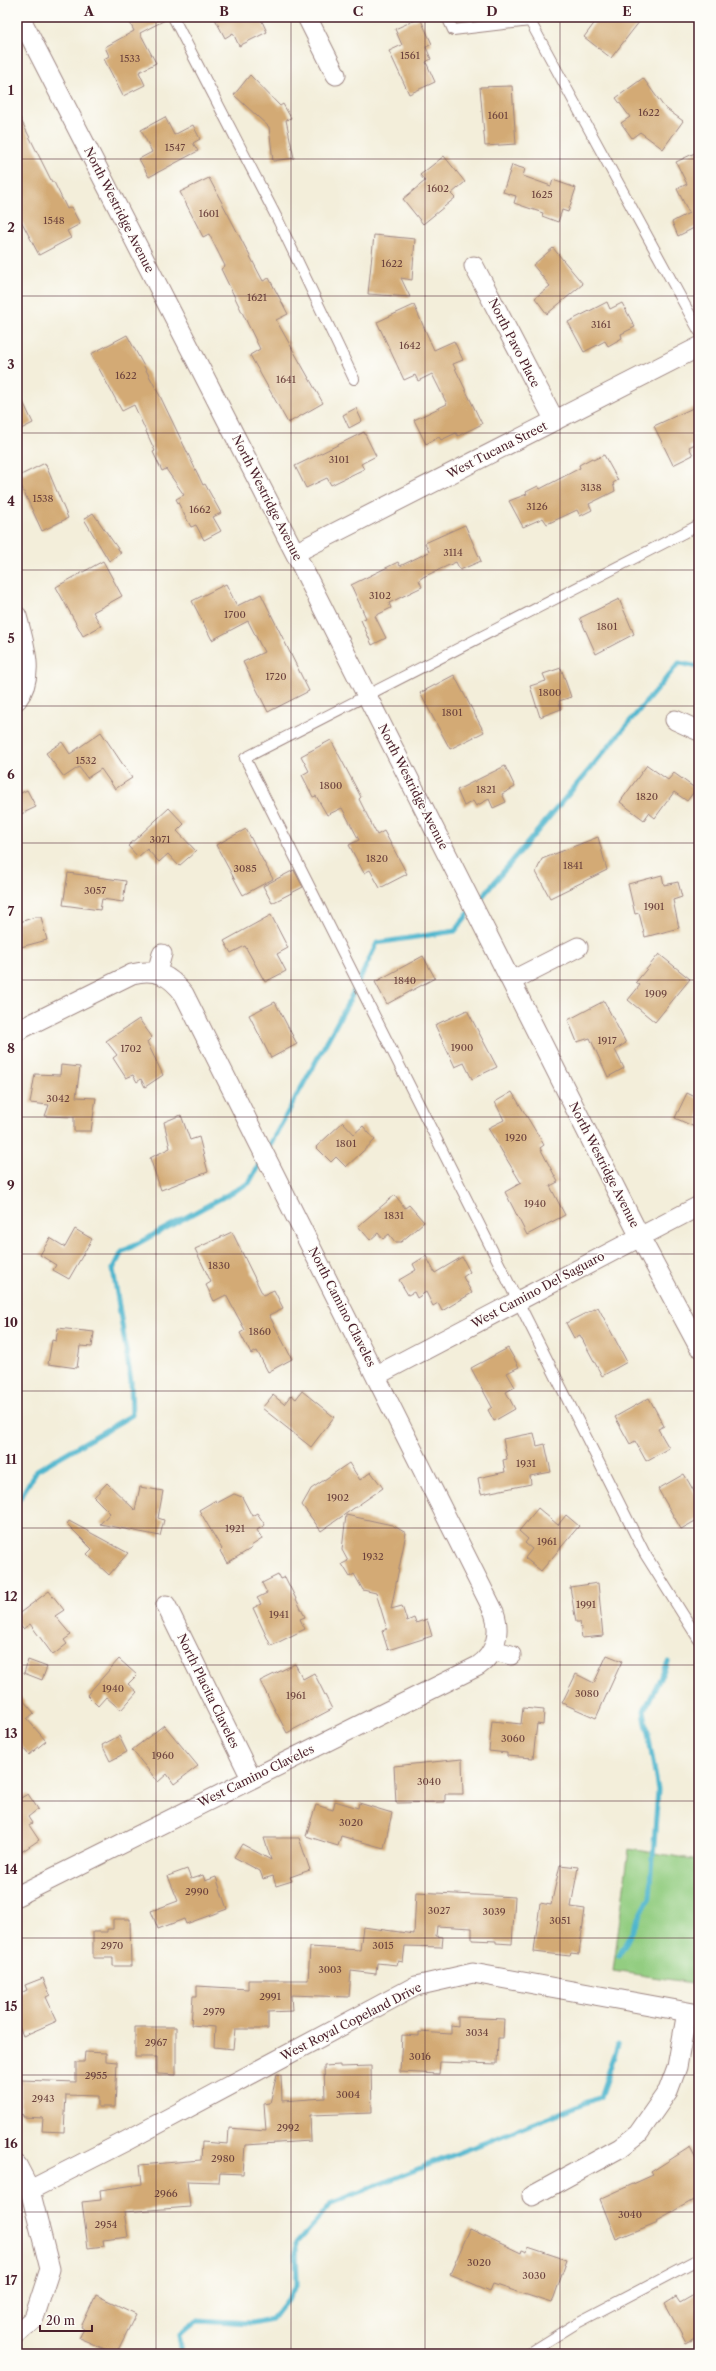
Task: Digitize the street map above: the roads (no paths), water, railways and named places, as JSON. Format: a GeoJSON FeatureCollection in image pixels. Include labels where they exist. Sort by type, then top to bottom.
{"type":"FeatureCollection","features":[{"type":"Feature","properties":{"kind":"street","name":"North Westridge Avenue"},"geometry":{"type":"LineString","coordinates":[[20,17],[295,552],[640,1237],[697,1337]]}},
{"type":"Feature","properties":{"kind":"street"},"geometry":{"type":"LineString","coordinates":[[307,17],[336,75]]}},
{"type":"Feature","properties":{"kind":"street","name":"North Pavo Place"},"geometry":{"type":"LineString","coordinates":[[474,266],[555,420]]}},
{"type":"Feature","properties":{"kind":"street","name":"West Tucana Street"},"geometry":{"type":"LineString","coordinates":[[295,552],[699,347]]}},
{"type":"Feature","properties":{"kind":"street"},"geometry":{"type":"LineString","coordinates":[[17,616],[29,660],[25,690],[17,700]]}},
{"type":"Feature","properties":{"kind":"street"},"geometry":{"type":"LineString","coordinates":[[675,720],[699,731]]}},
{"type":"Feature","properties":{"kind":"street"},"geometry":{"type":"LineString","coordinates":[[511,981],[578,947]]}},
{"type":"Feature","properties":{"kind":"street","name":"North Camino Claveles"},"geometry":{"type":"LineString","coordinates":[[17,1031],[132,974],[160,966],[184,994],[377,1375],[494,1612],[497,1621],[497,1633],[492,1651]]}},
{"type":"Feature","properties":{"kind":"street","name":"West Camino Del Saguaro"},"geometry":{"type":"LineString","coordinates":[[377,1375],[699,1206]]}},
{"type":"Feature","properties":{"kind":"street","name":"North Placita Claveles"},"geometry":{"type":"LineString","coordinates":[[166,1605],[251,1778]]}},
{"type":"Feature","properties":{"kind":"street"},"geometry":{"type":"LineString","coordinates":[[492,1651],[511,1655]]}},
{"type":"Feature","properties":{"kind":"street","name":"West Camino Claveles"},"geometry":{"type":"LineString","coordinates":[[17,1896],[478,1666],[487,1660],[492,1651]]}},
{"type":"Feature","properties":{"kind":"street","name":"West Royal Copeland Drive"},"geometry":{"type":"LineString","coordinates":[[30,2190],[126,2141],[416,1986],[473,1973],[693,2013]]}},
{"type":"Feature","properties":{"kind":"street"},"geometry":{"type":"LineString","coordinates":[[532,2196],[620,2148],[638,2134],[668,2091],[677,2067],[693,2013]]}},
{"type":"Feature","properties":{"kind":"street"},"geometry":{"type":"LineString","coordinates":[[17,2165],[30,2190],[50,2269],[34,2318],[17,2333]]}},
{"type":"Feature","properties":{"kind":"lane"},"geometry":{"type":"LineString","coordinates":[[173,17],[279,222],[354,379]]}},
{"type":"Feature","properties":{"kind":"lane"},"geometry":{"type":"LineString","coordinates":[[447,17],[453,30],[530,21],[699,331]]}},
{"type":"Feature","properties":{"kind":"lane"},"geometry":{"type":"LineString","coordinates":[[699,525],[245,758],[645,1554],[699,1640]]}},
{"type":"Feature","properties":{"kind":"lane"},"geometry":{"type":"LineString","coordinates":[[527,2354],[577,2323],[699,2259]]}},
{"type":"Feature","properties":{"kind":"waterway"},"geometry":{"type":"LineString","coordinates":[[476,904],[679,663],[699,667]]}},
{"type":"Feature","properties":{"kind":"waterway"},"geometry":{"type":"LineString","coordinates":[[267,1150],[348,1003],[377,943],[455,931],[471,910]]}},
{"type":"Feature","properties":{"kind":"waterway"},"geometry":{"type":"LineString","coordinates":[[17,1503],[37,1470],[132,1415],[131,1381],[113,1269],[122,1252],[249,1183],[262,1159]]}},
{"type":"Feature","properties":{"kind":"waterway"},"geometry":{"type":"LineString","coordinates":[[619,1956],[650,1897],[658,1790],[644,1711],[668,1662]]}},
{"type":"Feature","properties":{"kind":"waterway"},"geometry":{"type":"LineString","coordinates":[[182,2354],[179,2335],[197,2320],[252,2323],[272,2319],[297,2286],[296,2243],[332,2203],[600,2097],[618,2045]]}}]}
